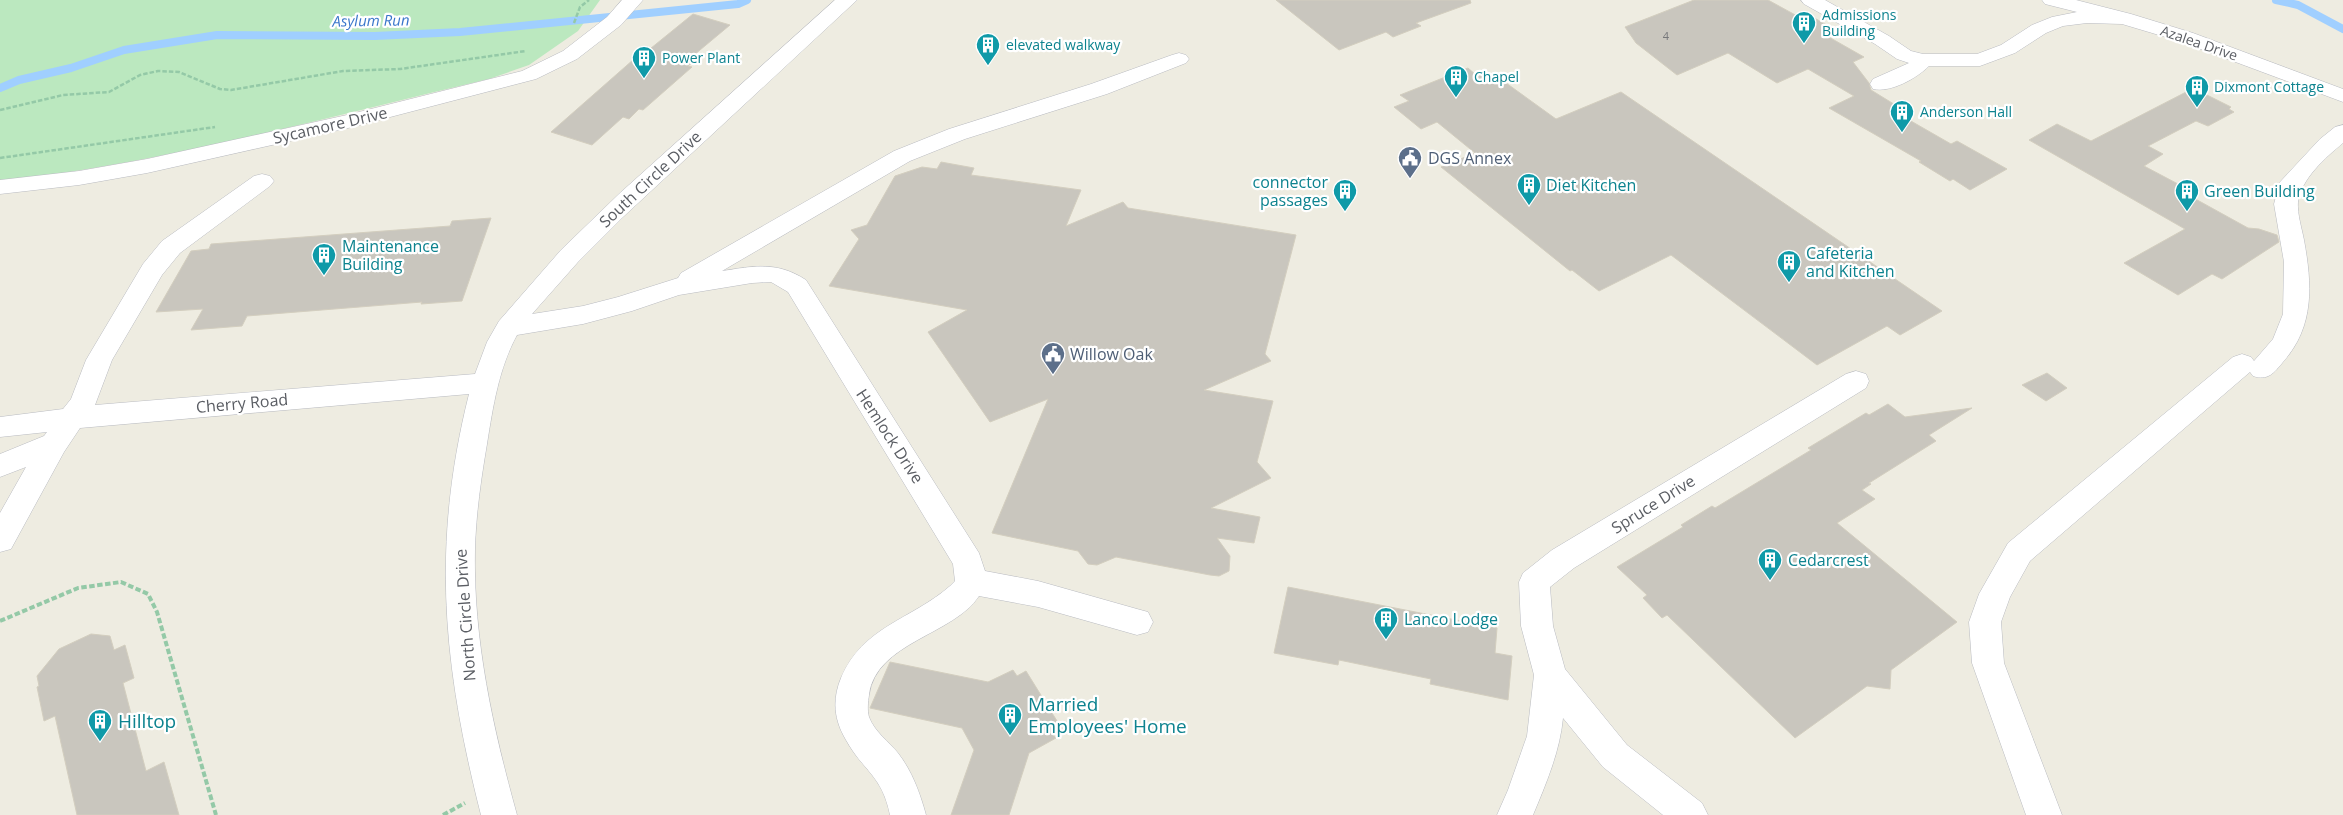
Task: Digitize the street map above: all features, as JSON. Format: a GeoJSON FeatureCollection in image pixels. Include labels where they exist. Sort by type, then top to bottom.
{"type":"FeatureCollection","features":[{"type":"Feature","properties":{"kind":"street","name":"South Circle Drive"},"geometry":{"type":"LineString","coordinates":[[484,383],[496,351],[508,327],[564,262],[617,208],[847,0]]}},
{"type":"Feature","properties":{"kind":"street"},"geometry":{"type":"LineString","coordinates":[[1811,0],[1882,40],[1904,55],[1923,60],[1980,60],[2008,49],[2039,29],[2058,21],[2087,17],[2124,18]]}},
{"type":"Feature","properties":{"kind":"street","name":"Azalea Drive"},"geometry":{"type":"LineString","coordinates":[[2052,0],[2124,18],[2217,48],[2343,96]]}},
{"type":"Feature","properties":{"kind":"street"},"geometry":{"type":"LineString","coordinates":[[2092,0],[2124,18]]}},
{"type":"Feature","properties":{"kind":"street","name":"Sycamore Drive"},"geometry":{"type":"LineString","coordinates":[[0,187],[78,178],[147,166],[348,121],[502,83],[529,75],[563,59],[624,10]]}},
{"type":"Feature","properties":{"kind":"street"},"geometry":{"type":"LineString","coordinates":[[676,287],[902,156],[957,134],[1099,89],[1179,59]]}},
{"type":"Feature","properties":{"kind":"street"},"geometry":{"type":"LineString","coordinates":[[1881,84],[1913,70],[1923,60]]}},
{"type":"Feature","properties":{"kind":"street"},"geometry":{"type":"LineString","coordinates":[[2044,815],[1988,663],[1985,622],[1994,594],[2019,552],[2252,366],[2284,343],[2296,314],[2296,262],[2286,204],[2292,182],[2328,144],[2343,132]]}},
{"type":"Feature","properties":{"kind":"street"},"geometry":{"type":"LineString","coordinates":[[0,540],[54,444],[83,402],[99,360],[152,270],[178,242],[262,181]]}},
{"type":"Feature","properties":{"kind":"street","name":"Hemlock Drive"},"geometry":{"type":"LineString","coordinates":[[508,327],[583,315],[623,305],[676,287],[752,275],[771,274],[785,278],[797,286],[968,562],[970,581]]}},
{"type":"Feature","properties":{"kind":"street","name":"Spruce Drive"},"geometry":{"type":"LineString","coordinates":[[1515,815],[1525,793],[1544,736],[1550,675],[1537,626],[1534,582],[1564,560],[1856,380]]}},
{"type":"Feature","properties":{"kind":"street","name":"Cherry Road"},"geometry":{"type":"LineString","coordinates":[[0,427],[72,418],[484,383]]}},
{"type":"Feature","properties":{"kind":"street","name":"North Circle Drive"},"geometry":{"type":"LineString","coordinates":[[484,383],[472,453],[460,547],[460,568],[467,674],[499,815]]}},
{"type":"Feature","properties":{"kind":"street"},"geometry":{"type":"LineString","coordinates":[[0,466],[54,444]]}},
{"type":"Feature","properties":{"kind":"street"},"geometry":{"type":"LineString","coordinates":[[908,815],[904,798],[892,773],[857,729],[852,717],[852,692],[864,664],[884,645],[950,605],[962,594],[970,581],[1038,594],[1137,622]]}},
{"type":"Feature","properties":{"kind":"street","name":"Spruce Drive"},"geometry":{"type":"LineString","coordinates":[[1550,675],[1614,756],[1690,815]]}},
{"type":"Feature","properties":{"kind":"path"},"geometry":{"type":"LineString","coordinates":[[572,26],[580,7],[589,0]]}},
{"type":"Feature","properties":{"kind":"path"},"geometry":{"type":"LineString","coordinates":[[0,110],[63,95],[109,92],[140,75],[158,70],[179,72],[220,89],[231,90],[343,72],[400,69],[534,50]]}},
{"type":"Feature","properties":{"kind":"path"},"geometry":{"type":"LineString","coordinates":[[0,158],[221,126]]}},
{"type":"Feature","properties":{"kind":"path"},"geometry":{"type":"LineString","coordinates":[[0,621],[78,588],[121,582],[148,594],[157,612],[216,815]]}},
{"type":"Feature","properties":{"kind":"green space"},"geometry":{"type":"Polygon","coordinates":[[[0,0],[600,0],[578,31],[529,65],[489,79],[185,151],[124,163],[0,181],[0,0]]]}},
{"type":"Feature","properties":{"kind":"building"},"geometry":{"type":"Polygon","coordinates":[[[1276,0],[1470,0],[1471,3],[1416,23],[1421,26],[1393,37],[1386,32],[1339,50],[1276,0]]]}},
{"type":"Feature","properties":{"kind":"building"},"geometry":{"type":"Polygon","coordinates":[[[1694,0],[1768,0],[1799,17],[1807,14],[1838,31],[1827,36],[1864,57],[1853,62],[1869,83],[1871,90],[1897,106],[1890,109],[1951,144],[1957,141],[2007,169],[1970,190],[1953,179],[1950,181],[1919,162],[1921,161],[1829,108],[1854,96],[1808,69],[1777,83],[1728,53],[1677,75],[1636,43],[1625,27],[1694,0]]]}},
{"type":"Feature","properties":{"kind":"building","name":"Power Plant"},"geometry":{"type":"Polygon","coordinates":[[[693,14],[730,25],[694,55],[699,57],[688,66],[692,67],[643,110],[639,109],[629,119],[623,117],[592,145],[551,132],[642,52],[645,53],[693,14]]]}},
{"type":"Feature","properties":{"kind":"building"},"geometry":{"type":"Polygon","coordinates":[[[1468,68],[1476,75],[1484,72],[1491,77],[1495,75],[1556,119],[1621,92],[1942,311],[1900,335],[1887,326],[1817,365],[1671,255],[1599,291],[1572,270],[1570,271],[1441,167],[1475,153],[1437,122],[1421,129],[1394,107],[1409,101],[1400,95],[1468,68]]]}},
{"type":"Feature","properties":{"kind":"building","name":"Green Building"},"geometry":{"type":"Polygon","coordinates":[[[2190,90],[2194,92],[2197,90],[2231,107],[2229,109],[2234,112],[2208,126],[2196,121],[2148,146],[2163,154],[2144,166],[2195,193],[2190,196],[2248,228],[2259,229],[2277,235],[2279,242],[2222,279],[2212,274],[2178,295],[2124,263],[2185,229],[2029,140],[2057,124],[2091,141],[2190,90]]]}},
{"type":"Feature","properties":{"kind":"building","name":"Willow Oak"},"geometry":{"type":"Polygon","coordinates":[[[941,162],[974,168],[971,175],[1081,190],[1066,226],[1123,202],[1128,208],[1296,235],[1265,354],[1271,361],[1204,390],[1273,401],[1257,462],[1271,478],[1211,508],[1260,517],[1254,543],[1217,538],[1230,556],[1229,571],[1219,576],[1210,575],[1116,557],[1097,565],[1088,564],[1078,551],[992,533],[1048,399],[990,422],[928,332],[967,310],[829,286],[859,239],[851,230],[867,225],[895,176],[922,167],[937,169],[941,162]]]}},
{"type":"Feature","properties":{"kind":"building","name":"Maintenance Building"},"geometry":{"type":"Polygon","coordinates":[[[491,218],[462,301],[421,304],[422,302],[247,316],[242,326],[191,330],[203,309],[156,312],[191,251],[209,249],[211,244],[450,226],[452,221],[491,218]]]}},
{"type":"Feature","properties":{"kind":"building"},"geometry":{"type":"Polygon","coordinates":[[[2047,373],[2067,388],[2046,401],[2022,385],[2047,373]]]}},
{"type":"Feature","properties":{"kind":"building","name":"Cedarcrest"},"geometry":{"type":"Polygon","coordinates":[[[1888,404],[1905,417],[1972,408],[1929,435],[1936,441],[1869,483],[1871,484],[1862,490],[1875,499],[1837,523],[1957,622],[1891,670],[1890,689],[1867,686],[1795,738],[1667,615],[1662,618],[1643,598],[1647,595],[1617,567],[1683,527],[1681,525],[1712,506],[1715,508],[1811,450],[1808,448],[1866,413],[1869,415],[1888,404]]]}},
{"type":"Feature","properties":{"kind":"building","name":"Lanco Lodge"},"geometry":{"type":"Polygon","coordinates":[[[1288,587],[1497,628],[1495,653],[1512,656],[1508,700],[1430,684],[1431,679],[1339,660],[1338,665],[1274,653],[1288,587]]]}},
{"type":"Feature","properties":{"kind":"building","name":"Hilltop"},"geometry":{"type":"Polygon","coordinates":[[[91,634],[110,636],[114,650],[125,645],[134,678],[123,683],[146,771],[164,762],[179,815],[77,815],[55,716],[44,721],[37,687],[39,686],[37,676],[59,649],[91,634]]]}},
{"type":"Feature","properties":{"kind":"building","name":"Married Employees' Home"},"geometry":{"type":"Polygon","coordinates":[[[890,662],[988,682],[1013,670],[1017,676],[1026,671],[1062,729],[1053,734],[1056,738],[1029,753],[1009,815],[951,815],[974,750],[962,728],[870,708],[890,662]]]}},
{"type":"Feature","properties":{"kind":"waterway","name":"Asylum Run"},"geometry":{"type":"LineString","coordinates":[[0,88],[19,80],[71,68],[124,50],[217,35],[375,36],[460,32],[738,4],[747,0]]}},
{"type":"Feature","properties":{"kind":"waterway"},"geometry":{"type":"LineString","coordinates":[[2276,0],[2298,5],[2343,29]]}},
{"type":"Feature","properties":{"kind":"place","name":"Admissions Building"},"geometry":{"type":"Point","coordinates":[1804,44]}},
{"type":"Feature","properties":{"kind":"place","name":"elevated walkway"},"geometry":{"type":"Point","coordinates":[988,66]}},
{"type":"Feature","properties":{"kind":"place","name":"Power Plant"},"geometry":{"type":"Point","coordinates":[644,79]}},
{"type":"Feature","properties":{"kind":"place","name":"Chapel"},"geometry":{"type":"Point","coordinates":[1456,98]}},
{"type":"Feature","properties":{"kind":"place","name":"Dixmont Cottage"},"geometry":{"type":"Point","coordinates":[2197,108]}},
{"type":"Feature","properties":{"kind":"place","name":"Anderson Hall"},"geometry":{"type":"Point","coordinates":[1902,133]}},
{"type":"Feature","properties":{"kind":"place","name":"DGS Annex"},"geometry":{"type":"Point","coordinates":[1410,179]}},
{"type":"Feature","properties":{"kind":"place","name":"Diet Kitchen"},"geometry":{"type":"Point","coordinates":[1529,206]}},
{"type":"Feature","properties":{"kind":"place","name":"connector passages"},"geometry":{"type":"Point","coordinates":[1345,212]}},
{"type":"Feature","properties":{"kind":"place","name":"Green Building"},"geometry":{"type":"Point","coordinates":[2187,212]}},
{"type":"Feature","properties":{"kind":"place","name":"Maintenance Building"},"geometry":{"type":"Point","coordinates":[324,276]}},
{"type":"Feature","properties":{"kind":"place","name":"Cafeteria and Kitchen"},"geometry":{"type":"Point","coordinates":[1789,283]}},
{"type":"Feature","properties":{"kind":"place","name":"Willow Oak"},"geometry":{"type":"Point","coordinates":[1053,375]}},
{"type":"Feature","properties":{"kind":"place","name":"Cedarcrest"},"geometry":{"type":"Point","coordinates":[1770,581]}},
{"type":"Feature","properties":{"kind":"place","name":"Lanco Lodge"},"geometry":{"type":"Point","coordinates":[1386,640]}},
{"type":"Feature","properties":{"kind":"place","name":"Married Employees' Home"},"geometry":{"type":"Point","coordinates":[1010,736]}},
{"type":"Feature","properties":{"kind":"place","name":"Hilltop"},"geometry":{"type":"Point","coordinates":[100,742]}}]}
